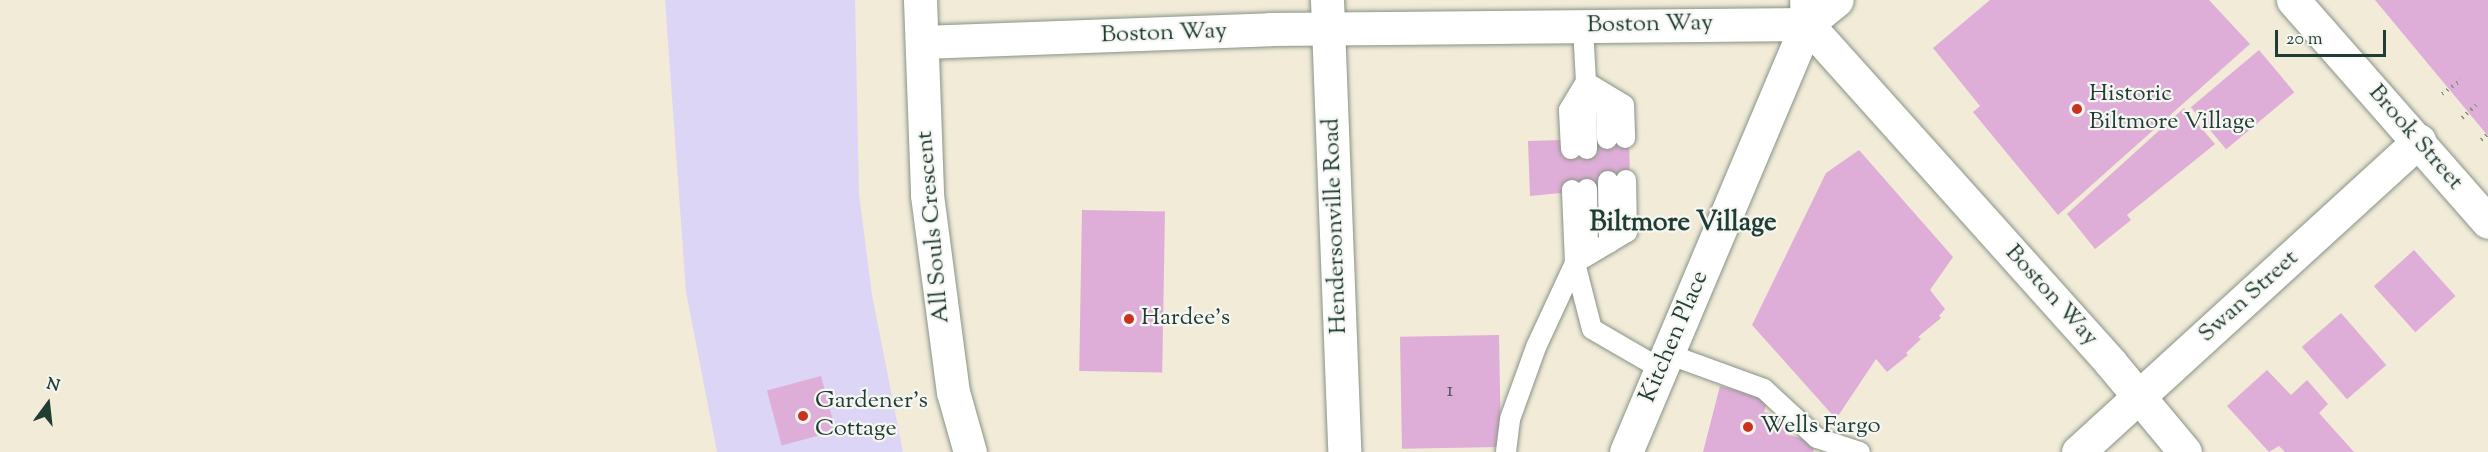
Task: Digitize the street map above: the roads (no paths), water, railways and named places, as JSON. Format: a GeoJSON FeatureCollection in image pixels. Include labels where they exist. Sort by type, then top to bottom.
{"type":"FeatureCollection","features":[{"type":"Feature","properties":{"kind":"street","name":"All Souls Crescent"},"geometry":{"type":"LineString","coordinates":[[920,0],[927,195],[940,313],[953,392],[970,452]]}},
{"type":"Feature","properties":{"kind":"street"},"geometry":{"type":"LineString","coordinates":[[1806,12],[1837,0]]}},
{"type":"Feature","properties":{"kind":"street","name":"Brook Street"},"geometry":{"type":"LineString","coordinates":[[2292,0],[2419,141],[2488,222]]}},
{"type":"Feature","properties":{"kind":"street","name":"Boston Way"},"geometry":{"type":"LineString","coordinates":[[922,42],[1327,14],[1582,26],[1806,12],[2185,452]]}},
{"type":"Feature","properties":{"kind":"street","name":"Kitchen Place"},"geometry":{"type":"LineString","coordinates":[[1626,452],[1806,12]]}},
{"type":"Feature","properties":{"kind":"street","name":"Hendersonville Road"},"geometry":{"type":"LineString","coordinates":[[1327,14],[1344,452]]}},
{"type":"Feature","properties":{"kind":"street","name":"Swan Street"},"geometry":{"type":"LineString","coordinates":[[2078,452],[2419,141]]}},
{"type":"Feature","properties":{"kind":"lane"},"geometry":{"type":"LineString","coordinates":[[1582,26],[1586,82],[1606,107],[1616,138]]}},
{"type":"Feature","properties":{"kind":"lane"},"geometry":{"type":"LineString","coordinates":[[1579,149],[1569,110],[1586,82]]}},
{"type":"Feature","properties":{"kind":"lane"},"geometry":{"type":"LineString","coordinates":[[1506,452],[1510,419],[1536,346],[1582,259],[1627,232],[1617,181]]}},
{"type":"Feature","properties":{"kind":"lane"},"geometry":{"type":"LineString","coordinates":[[1580,189],[1582,259],[1592,329],[1665,361],[1764,389],[1817,438],[1860,452]]}},
{"type":"Feature","properties":{"kind":"place","name":"Historic Biltmore Village"},"geometry":{"type":"Point","coordinates":[2077,109]}},
{"type":"Feature","properties":{"kind":"place","name":"Hardee's"},"geometry":{"type":"Point","coordinates":[1129,319]}},
{"type":"Feature","properties":{"kind":"place","name":"Gardener's Cottage"},"geometry":{"type":"Point","coordinates":[803,416]}},
{"type":"Feature","properties":{"kind":"place","name":"Wells Fargo"},"geometry":{"type":"Point","coordinates":[1748,427]}},
{"type":"Feature","properties":{"kind":"district","name":"Biltmore Village"},"geometry":{"type":"Point","coordinates":[1683,224]}}]}
